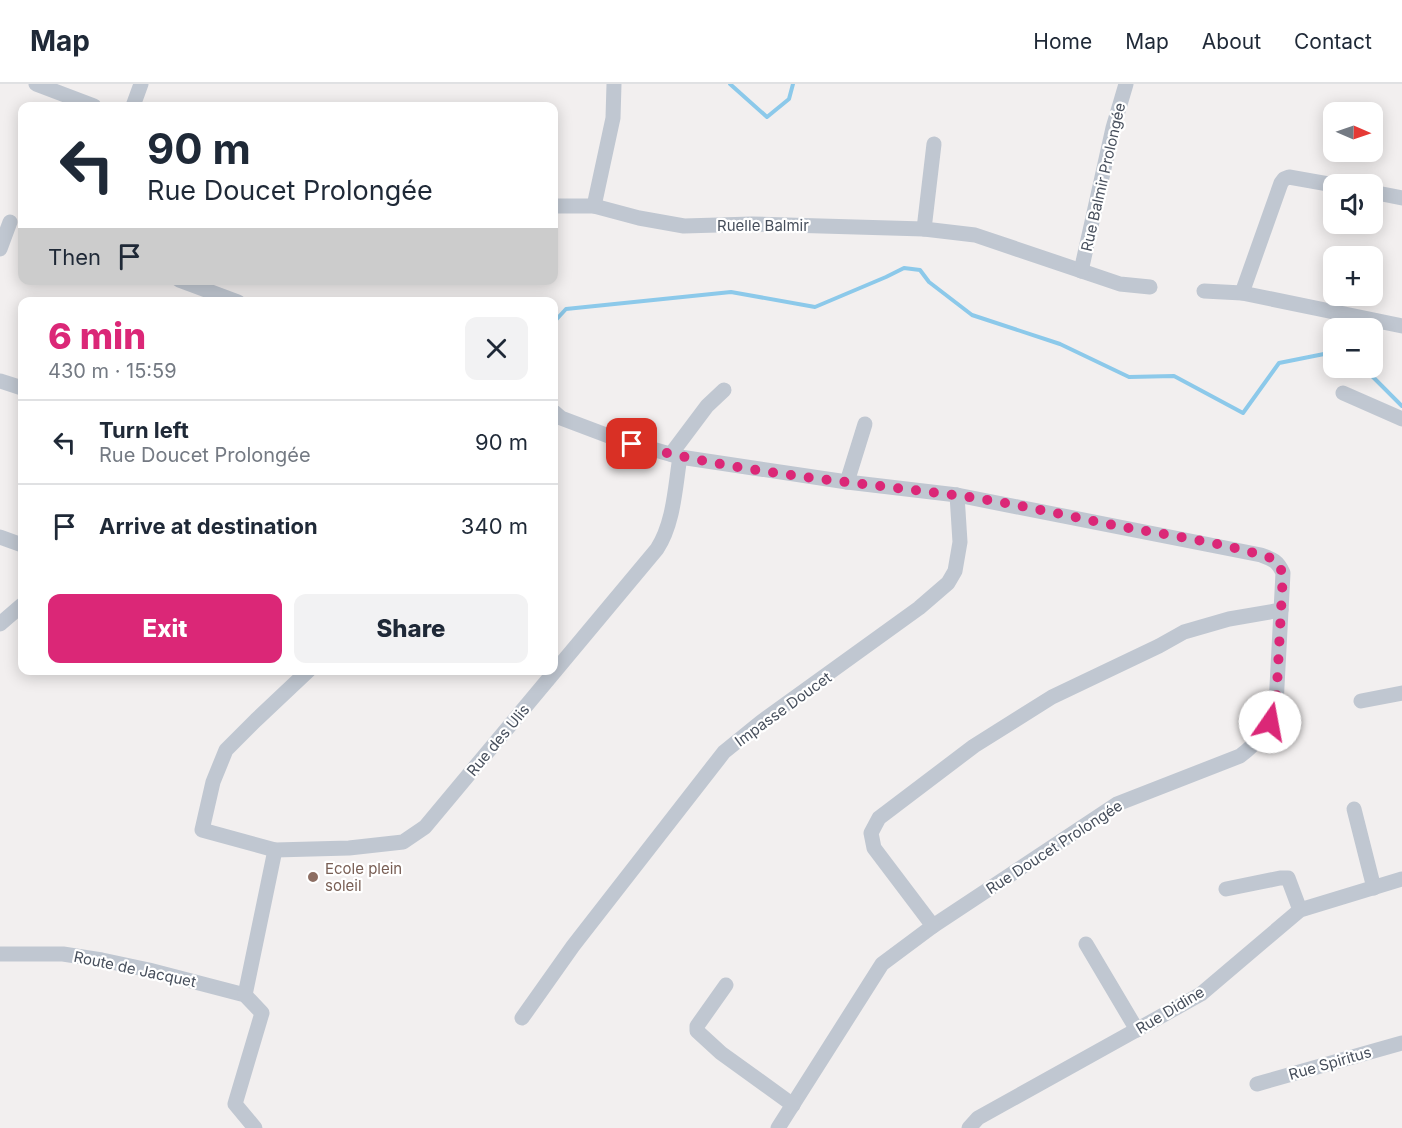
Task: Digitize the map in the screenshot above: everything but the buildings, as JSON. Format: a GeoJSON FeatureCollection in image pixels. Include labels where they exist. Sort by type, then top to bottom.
{"type":"FeatureCollection","features":[{"type":"Feature","properties":{"kind":"street"},"geometry":{"type":"LineString","coordinates":[[36,84],[83,102]]}},
{"type":"Feature","properties":{"kind":"street"},"geometry":{"type":"LineString","coordinates":[[134,102],[141,84]]}},
{"type":"Feature","properties":{"kind":"street"},"geometry":{"type":"LineString","coordinates":[[594,206],[613,118],[614,84]]}},
{"type":"Feature","properties":{"kind":"street","name":"Rue Balmir Prolongée"},"geometry":{"type":"LineString","coordinates":[[1081,271],[1113,128],[1126,84]]}},
{"type":"Feature","properties":{"kind":"street"},"geometry":{"type":"LineString","coordinates":[[924,229],[934,144]]}},
{"type":"Feature","properties":{"kind":"street"},"geometry":{"type":"LineString","coordinates":[[1242,292],[1281,183],[1289,177],[1323,183]]}},
{"type":"Feature","properties":{"kind":"street"},"geometry":{"type":"LineString","coordinates":[[1383,194],[1402,198]]}},
{"type":"Feature","properties":{"kind":"street","name":"Ruelle Balmir"},"geometry":{"type":"LineString","coordinates":[[558,206],[594,206],[639,218],[684,226],[752,224],[924,229],[975,235],[1120,284],[1150,287]]}},
{"type":"Feature","properties":{"kind":"street"},"geometry":{"type":"LineString","coordinates":[[0,249],[11,222]]}},
{"type":"Feature","properties":{"kind":"street"},"geometry":{"type":"LineString","coordinates":[[192,285],[225,297]]}},
{"type":"Feature","properties":{"kind":"street"},"geometry":{"type":"LineString","coordinates":[[1204,291],[1242,292],[1402,326]]}},
{"type":"Feature","properties":{"kind":"street"},"geometry":{"type":"LineString","coordinates":[[0,381],[18,387]]}},
{"type":"Feature","properties":{"kind":"street"},"geometry":{"type":"LineString","coordinates":[[676,456],[707,406],[724,390]]}},
{"type":"Feature","properties":{"kind":"street"},"geometry":{"type":"LineString","coordinates":[[1343,393],[1402,419]]}},
{"type":"Feature","properties":{"kind":"street","name":"Rue Doucet Prolongée"},"geometry":{"type":"LineString","coordinates":[[558,419],[676,456],[847,482],[957,495],[1177,537],[1274,559],[1283,573],[1276,705],[1270,722],[1254,745],[1240,756],[1117,804],[933,926],[882,964],[778,1128]]}},
{"type":"Feature","properties":{"kind":"street"},"geometry":{"type":"LineString","coordinates":[[847,482],[865,424]]}},
{"type":"Feature","properties":{"kind":"street","name":"Rue des Ulis"},"geometry":{"type":"LineString","coordinates":[[558,668],[665,537],[669,525],[676,456]]}},
{"type":"Feature","properties":{"kind":"street","name":"Impasse Doucet"},"geometry":{"type":"LineString","coordinates":[[522,1018],[573,946],[724,752],[761,722],[919,608],[948,583],[955,571],[960,542],[957,495]]}},
{"type":"Feature","properties":{"kind":"street"},"geometry":{"type":"LineString","coordinates":[[0,537],[18,544]]}},
{"type":"Feature","properties":{"kind":"street"},"geometry":{"type":"LineString","coordinates":[[0,624],[18,608]]}},
{"type":"Feature","properties":{"kind":"street"},"geometry":{"type":"LineString","coordinates":[[933,926],[874,848],[871,833],[879,818],[974,746],[1052,697],[1184,632],[1229,619],[1281,610]]}},
{"type":"Feature","properties":{"kind":"street","name":"Rue des Ulis"},"geometry":{"type":"LineString","coordinates":[[304,675],[226,750],[213,782],[202,830],[275,850],[349,848],[403,842],[425,827],[552,675]]}},
{"type":"Feature","properties":{"kind":"street"},"geometry":{"type":"LineString","coordinates":[[1361,701],[1402,693]]}},
{"type":"Feature","properties":{"kind":"street"},"geometry":{"type":"LineString","coordinates":[[1354,809],[1374,888]]}},
{"type":"Feature","properties":{"kind":"street"},"geometry":{"type":"LineString","coordinates":[[255,1128],[237,1107],[236,1098],[262,1013],[245,995],[275,850]]}},
{"type":"Feature","properties":{"kind":"street"},"geometry":{"type":"LineString","coordinates":[[1226,889],[1288,878],[1300,910]]}},
{"type":"Feature","properties":{"kind":"street","name":"Rue Didine"},"geometry":{"type":"LineString","coordinates":[[978,1125],[1137,1029],[1201,994],[1300,910],[1402,879]]}},
{"type":"Feature","properties":{"kind":"street"},"geometry":{"type":"LineString","coordinates":[[1086,944],[1137,1029]]}},
{"type":"Feature","properties":{"kind":"street","name":"Route de Jacquet"},"geometry":{"type":"LineString","coordinates":[[0,954],[10,952],[63,954],[102,960],[189,979],[245,995]]}},
{"type":"Feature","properties":{"kind":"street"},"geometry":{"type":"LineString","coordinates":[[726,985],[697,1026],[697,1031],[721,1053],[793,1105]]}},
{"type":"Feature","properties":{"kind":"street","name":"Rue Spiritus"},"geometry":{"type":"LineString","coordinates":[[1257,1084],[1402,1042]]}},
{"type":"Feature","properties":{"kind":"waterway"},"geometry":{"type":"LineString","coordinates":[[730,84],[767,117],[789,99],[793,84]]}},
{"type":"Feature","properties":{"kind":"waterway"},"geometry":{"type":"LineString","coordinates":[[558,318],[566,309],[731,292],[815,307],[904,268],[920,270],[929,282],[972,315],[1060,344],[1129,377],[1174,376],[1243,413],[1279,363],[1323,354]]}},
{"type":"Feature","properties":{"kind":"waterway"},"geometry":{"type":"LineString","coordinates":[[1374,378],[1402,406]]}},
{"type":"Feature","properties":{"kind":"place","name":"Ecole plein soleil"},"geometry":{"type":"Point","coordinates":[313,877]}},
{"type":"Feature","properties":{"kind":"route"},"geometry":{"type":"LineString","coordinates":[[632,444],[680,457],[847,482],[957,495],[1143,530],[1274,559],[1283,573],[1276,705],[1270,722]]}}]}
